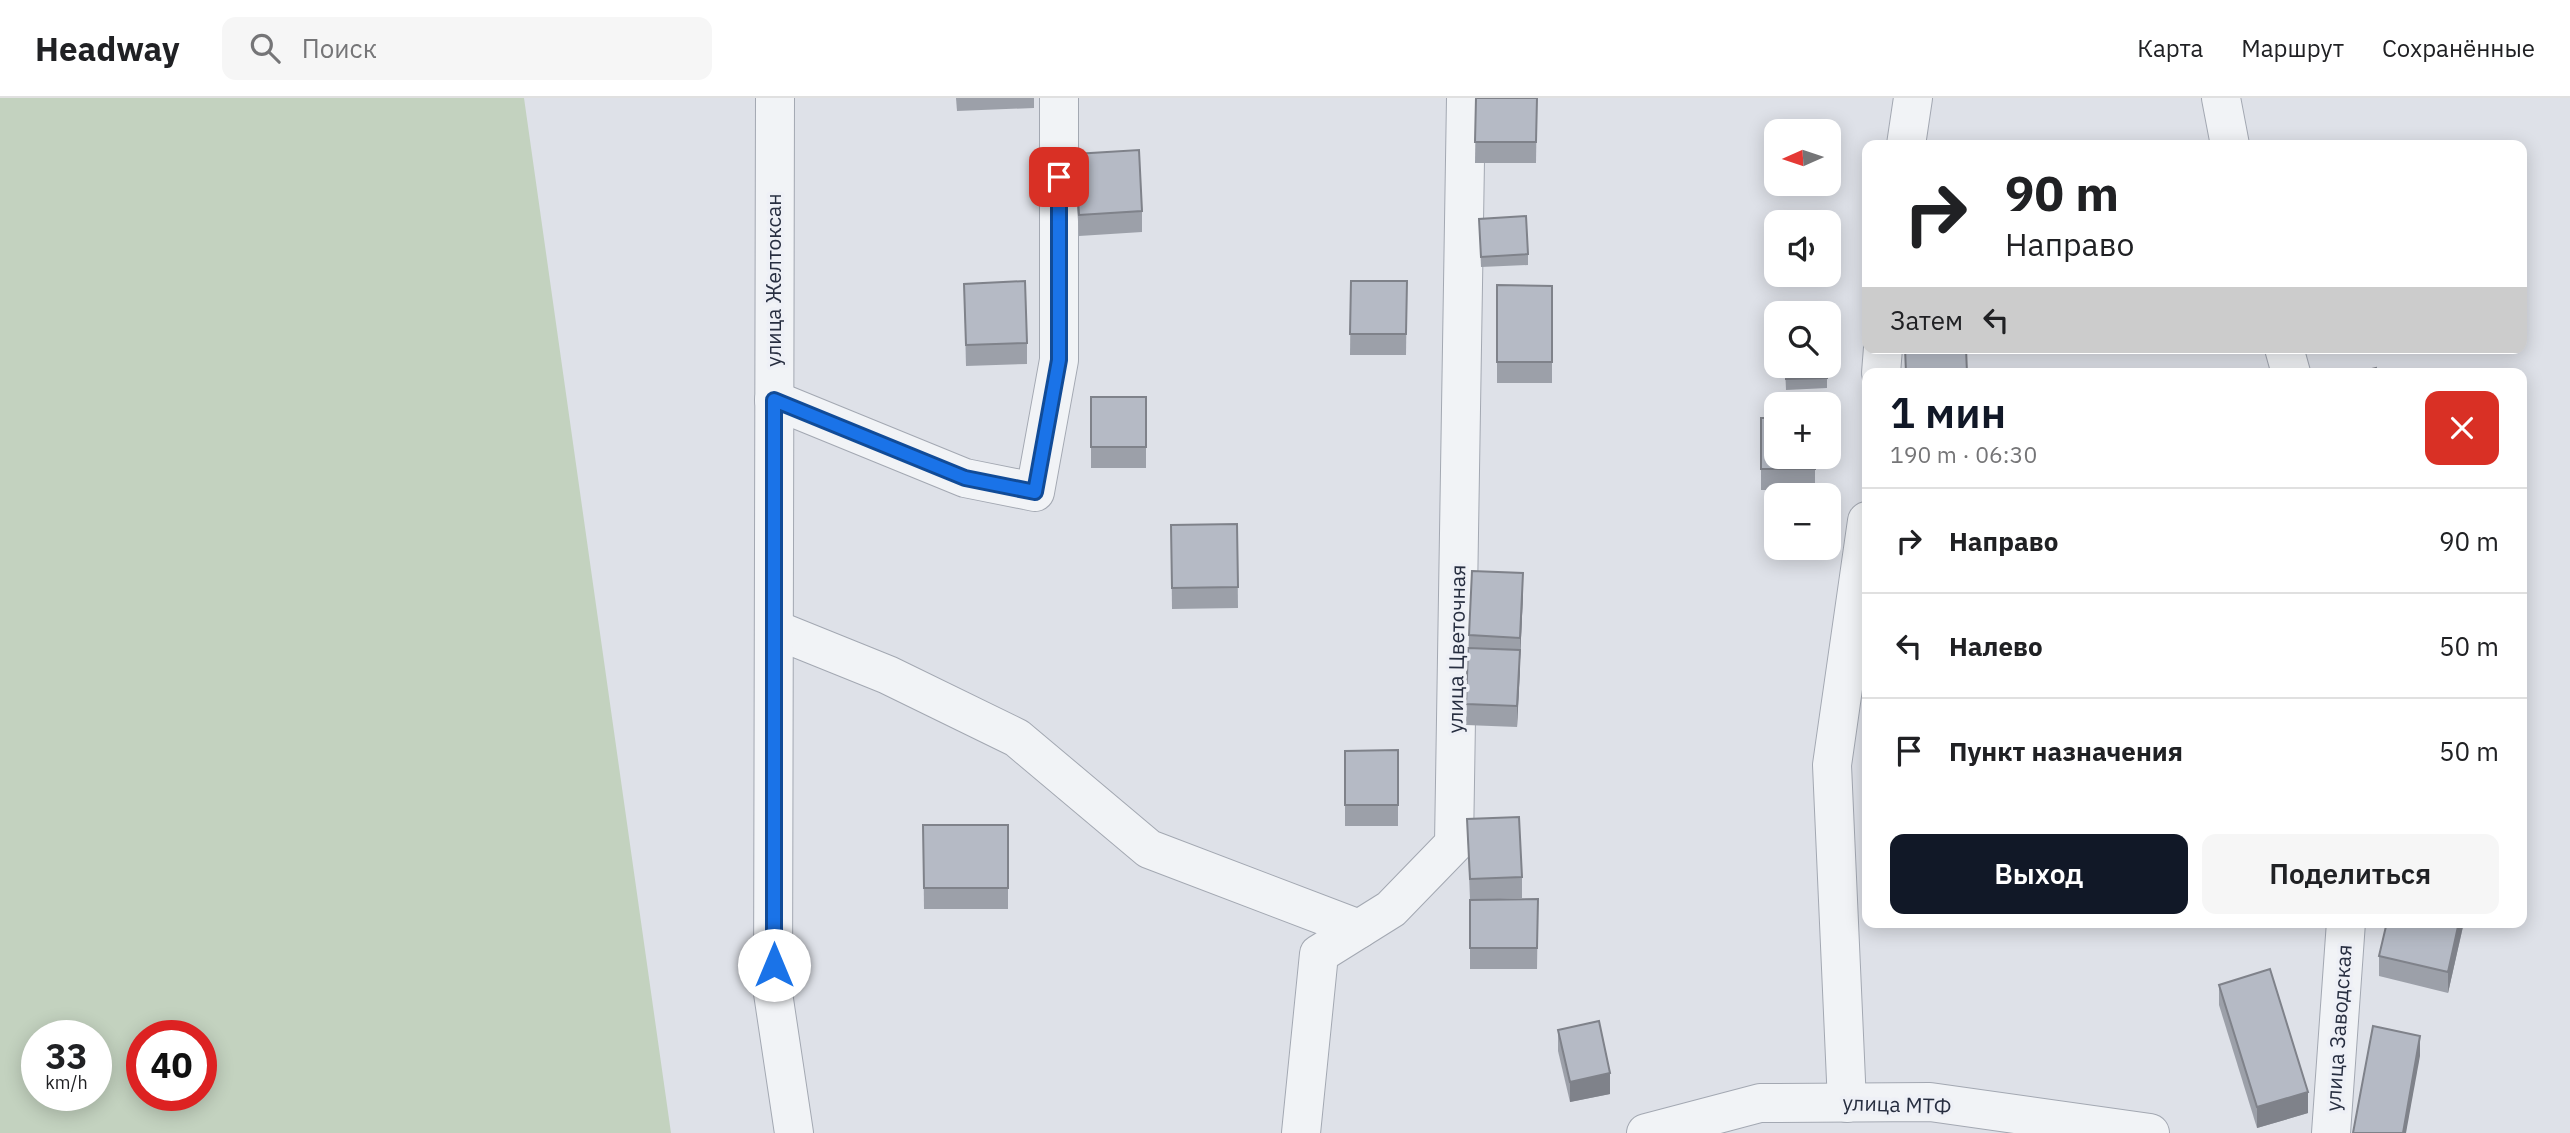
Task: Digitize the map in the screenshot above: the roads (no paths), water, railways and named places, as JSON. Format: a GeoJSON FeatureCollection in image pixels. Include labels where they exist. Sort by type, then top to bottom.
{"type":"FeatureCollection","features":[{"type":"Feature","properties":{"kind":"street","name":"улица Желтоксан"},"geometry":{"type":"LineString","coordinates":[[775,98],[774,993],[794,1133]]}},
{"type":"Feature","properties":{"kind":"street"},"geometry":{"type":"LineString","coordinates":[[774,400],[965,478],[1035,492],[1059,360],[1059,98]]}},
{"type":"Feature","properties":{"kind":"street","name":"улица Цветочная"},"geometry":{"type":"LineString","coordinates":[[1301,1133],[1319,954],[1391,909],[1454,844],[1466,98]]}},
{"type":"Feature","properties":{"kind":"street"},"geometry":{"type":"LineString","coordinates":[[1907,140],[1913,98]]}},
{"type":"Feature","properties":{"kind":"street"},"geometry":{"type":"LineString","coordinates":[[2221,98],[2229,140]]}},
{"type":"Feature","properties":{"kind":"street"},"geometry":{"type":"LineString","coordinates":[[1847,1103],[1832,765],[1862,556]]}},
{"type":"Feature","properties":{"kind":"street"},"geometry":{"type":"LineString","coordinates":[[774,629],[888,675],[1017,738],[1149,849],[1359,929]]}},
{"type":"Feature","properties":{"kind":"street","name":"улица Заводская"},"geometry":{"type":"LineString","coordinates":[[2331,1133],[2346,928]]}},
{"type":"Feature","properties":{"kind":"street","name":"улица МТФ"},"geometry":{"type":"LineString","coordinates":[[1646,1133],[1760,1103],[1930,1102],[2150,1133]]}}]}
